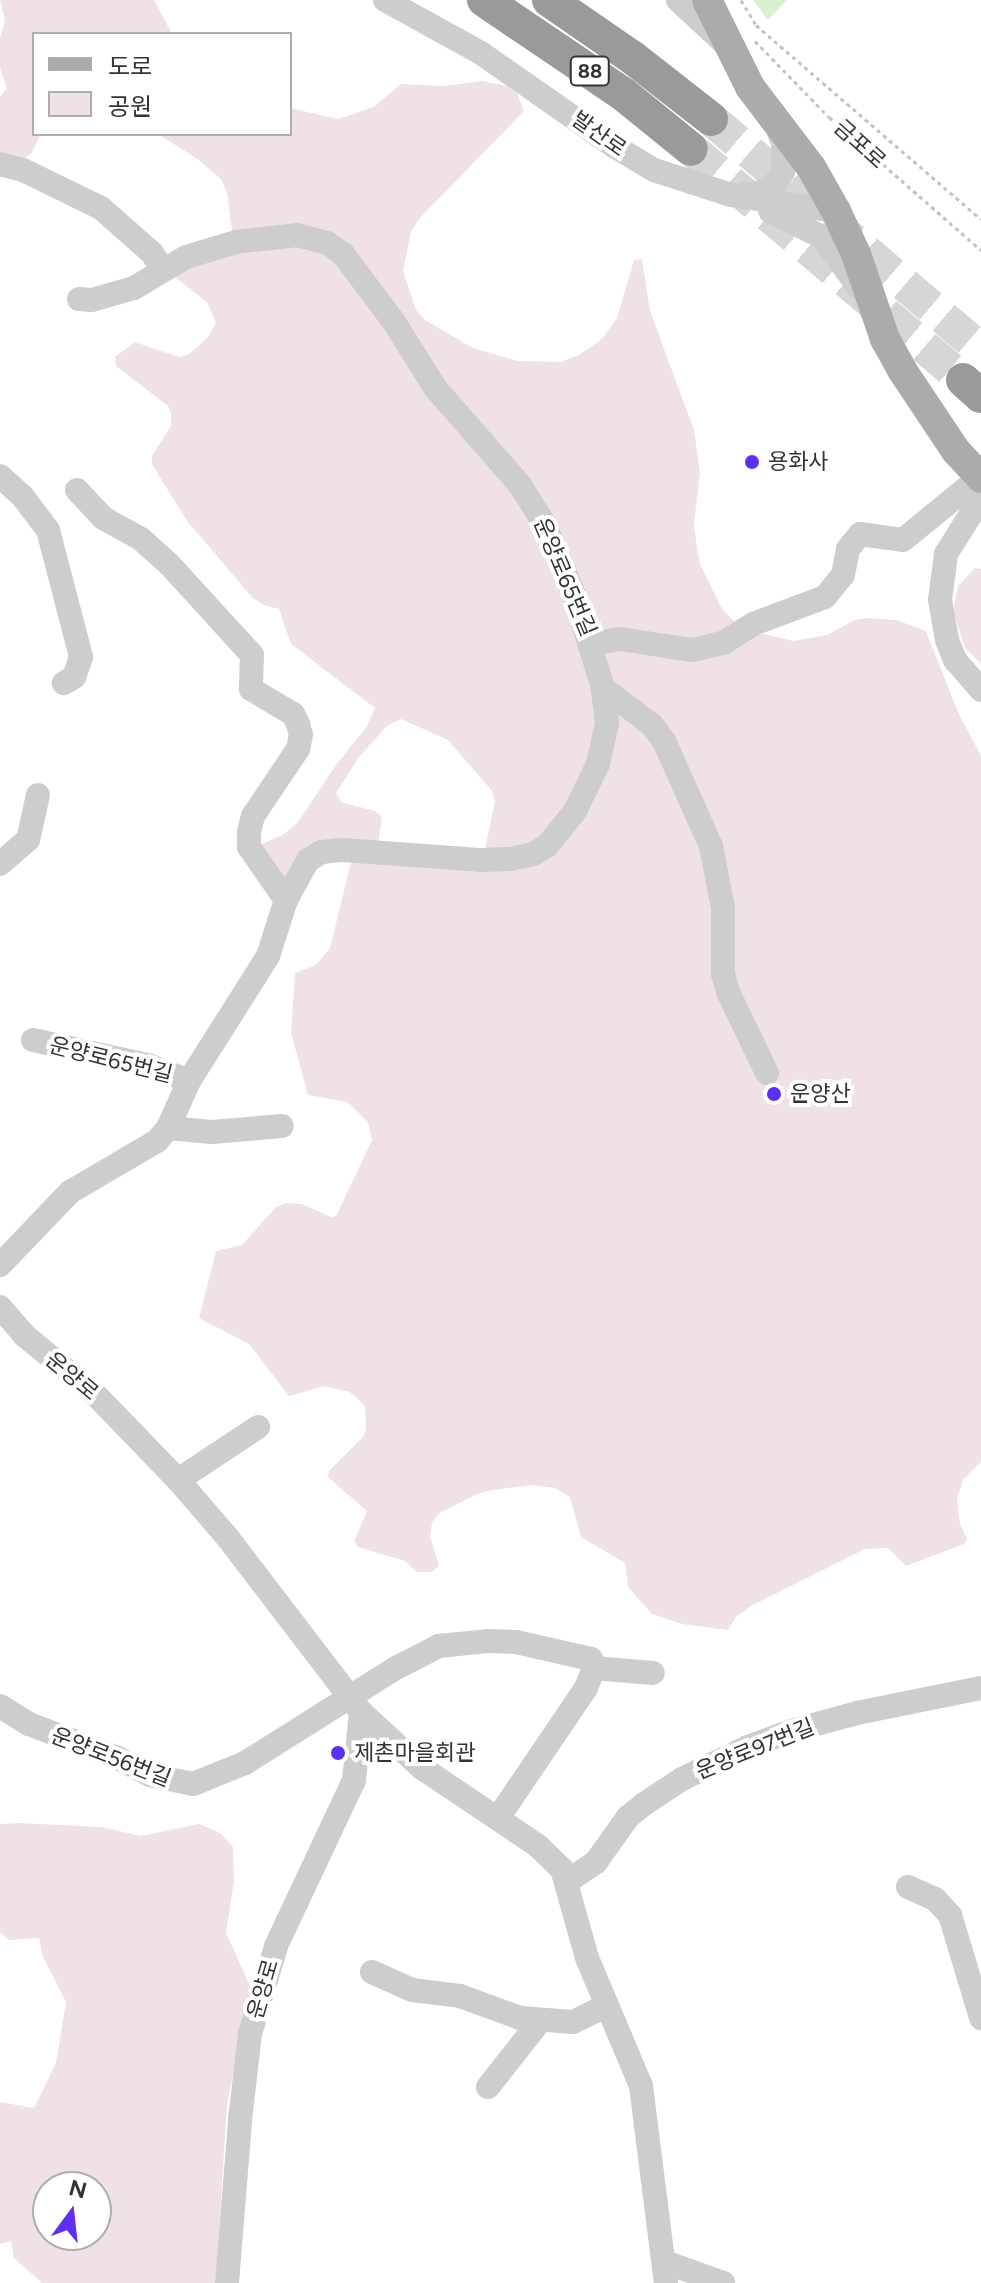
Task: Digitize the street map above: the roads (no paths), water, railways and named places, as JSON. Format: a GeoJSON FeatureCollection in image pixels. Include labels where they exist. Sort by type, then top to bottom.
{"type":"FeatureCollection","features":[{"type":"Feature","properties":{"kind":"highway","name":"88"},"geometry":{"type":"LineString","coordinates":[[484,0],[623,94],[691,149]]}},
{"type":"Feature","properties":{"kind":"highway","name":"88"},"geometry":{"type":"LineString","coordinates":[[549,0],[633,58],[711,119]]}},
{"type":"Feature","properties":{"kind":"main road"},"geometry":{"type":"LineString","coordinates":[[707,0],[738,39],[750,87],[811,167],[836,211],[856,254],[871,304],[902,370],[935,422],[980,478]]}},
{"type":"Feature","properties":{"kind":"street","name":"발산로"},"geometry":{"type":"LineString","coordinates":[[385,0],[505,69],[631,157],[684,181],[731,195],[836,211]]}},
{"type":"Feature","properties":{"kind":"street"},"geometry":{"type":"LineString","coordinates":[[678,0],[738,39]]}},
{"type":"Feature","properties":{"kind":"street"},"geometry":{"type":"LineString","coordinates":[[731,195],[759,193],[774,185],[783,172],[783,143],[776,124]]}},
{"type":"Feature","properties":{"kind":"street"},"geometry":{"type":"LineString","coordinates":[[0,164],[35,175],[101,208],[152,253],[163,270]]}},
{"type":"Feature","properties":{"kind":"street"},"geometry":{"type":"LineString","coordinates":[[731,195],[805,226],[822,237],[871,304]]}},
{"type":"Feature","properties":{"kind":"street","name":"운양로65번길"},"geometry":{"type":"LineString","coordinates":[[0,1265],[70,1192],[157,1141],[168,1128],[189,1081],[268,956],[286,900],[308,860],[322,852],[510,859],[547,846],[575,811],[598,764],[607,723],[603,688],[560,557],[534,505],[436,389],[394,322],[343,254],[313,238],[270,237],[202,252],[134,288],[92,300],[79,299]]}},
{"type":"Feature","properties":{"kind":"street"},"geometry":{"type":"LineString","coordinates":[[0,476],[23,497],[48,530],[81,657],[74,677],[64,683]]}},
{"type":"Feature","properties":{"kind":"street","name":"운양로65번길"},"geometry":{"type":"LineString","coordinates":[[589,644],[620,639],[692,650],[723,643],[753,624],[825,597],[843,575],[848,549],[860,534],[903,540],[980,478]]}},
{"type":"Feature","properties":{"kind":"street"},"geometry":{"type":"LineString","coordinates":[[77,490],[103,518],[141,539],[169,564],[252,655],[251,689],[293,714],[301,735],[298,749],[253,816],[249,832],[249,847],[286,900]]}},
{"type":"Feature","properties":{"kind":"street"},"geometry":{"type":"LineString","coordinates":[[981,498],[946,554],[940,580],[947,640],[955,660],[981,690]]}},
{"type":"Feature","properties":{"kind":"street"},"geometry":{"type":"LineString","coordinates":[[603,688],[652,725],[664,741],[711,846],[723,908],[723,974],[728,992],[767,1073]]}},
{"type":"Feature","properties":{"kind":"street"},"geometry":{"type":"LineString","coordinates":[[0,864],[28,840],[38,795]]}},
{"type":"Feature","properties":{"kind":"street","name":"운양로65번길"},"geometry":{"type":"LineString","coordinates":[[33,1040],[148,1065],[189,1081]]}},
{"type":"Feature","properties":{"kind":"street"},"geometry":{"type":"LineString","coordinates":[[168,1128],[212,1132],[282,1126]]}},
{"type":"Feature","properties":{"kind":"street","name":"운양로"},"geometry":{"type":"LineString","coordinates":[[0,1307],[24,1335],[92,1391],[178,1480],[228,1538],[355,1706],[422,1768],[498,1818],[553,1860],[568,1881]]}},
{"type":"Feature","properties":{"kind":"street"},"geometry":{"type":"LineString","coordinates":[[178,1480],[258,1427]]}},
{"type":"Feature","properties":{"kind":"street"},"geometry":{"type":"LineString","coordinates":[[355,1706],[419,1654],[461,1642],[516,1642],[591,1659],[594,1668],[586,1688],[548,1749],[498,1818]]}},
{"type":"Feature","properties":{"kind":"street"},"geometry":{"type":"LineString","coordinates":[[594,1668],[653,1673]]}},
{"type":"Feature","properties":{"kind":"street","name":"운양로97번길"},"geometry":{"type":"LineString","coordinates":[[568,1881],[596,1862],[614,1833],[644,1804],[682,1779],[748,1747],[791,1731],[857,1713],[981,1688]]}},
{"type":"Feature","properties":{"kind":"street","name":"운양로56번길"},"geometry":{"type":"LineString","coordinates":[[0,1706],[29,1724],[118,1758],[150,1775],[193,1784],[245,1763],[355,1706]]}},
{"type":"Feature","properties":{"kind":"street","name":"운양로"},"geometry":{"type":"LineString","coordinates":[[227,2283],[250,2034],[276,1946],[354,1780],[355,1706]]}},
{"type":"Feature","properties":{"kind":"street"},"geometry":{"type":"LineString","coordinates":[[568,1881],[576,1925],[606,2006],[641,2086],[666,2272],[723,2283]]}},
{"type":"Feature","properties":{"kind":"street"},"geometry":{"type":"LineString","coordinates":[[908,1887],[935,1899],[950,1915],[981,2018]]}},
{"type":"Feature","properties":{"kind":"street"},"geometry":{"type":"LineString","coordinates":[[372,1972],[412,1990],[460,1996],[498,2012],[540,2021],[573,2022],[606,2006]]}},
{"type":"Feature","properties":{"kind":"street"},"geometry":{"type":"LineString","coordinates":[[488,2087],[540,2021]]}},
{"type":"Feature","properties":{"kind":"tunnel"},"geometry":{"type":"LineString","coordinates":[[711,119],[981,350]]}},
{"type":"Feature","properties":{"kind":"tunnel"},"geometry":{"type":"LineString","coordinates":[[691,149],[963,380]]}},
{"type":"Feature","properties":{"kind":"place","name":"용화사"},"geometry":{"type":"Point","coordinates":[752,462]}},
{"type":"Feature","properties":{"kind":"place","name":"운양산"},"geometry":{"type":"Point","coordinates":[774,1094]}},
{"type":"Feature","properties":{"kind":"place","name":"제촌마을회관"},"geometry":{"type":"Point","coordinates":[338,1753]}}]}
